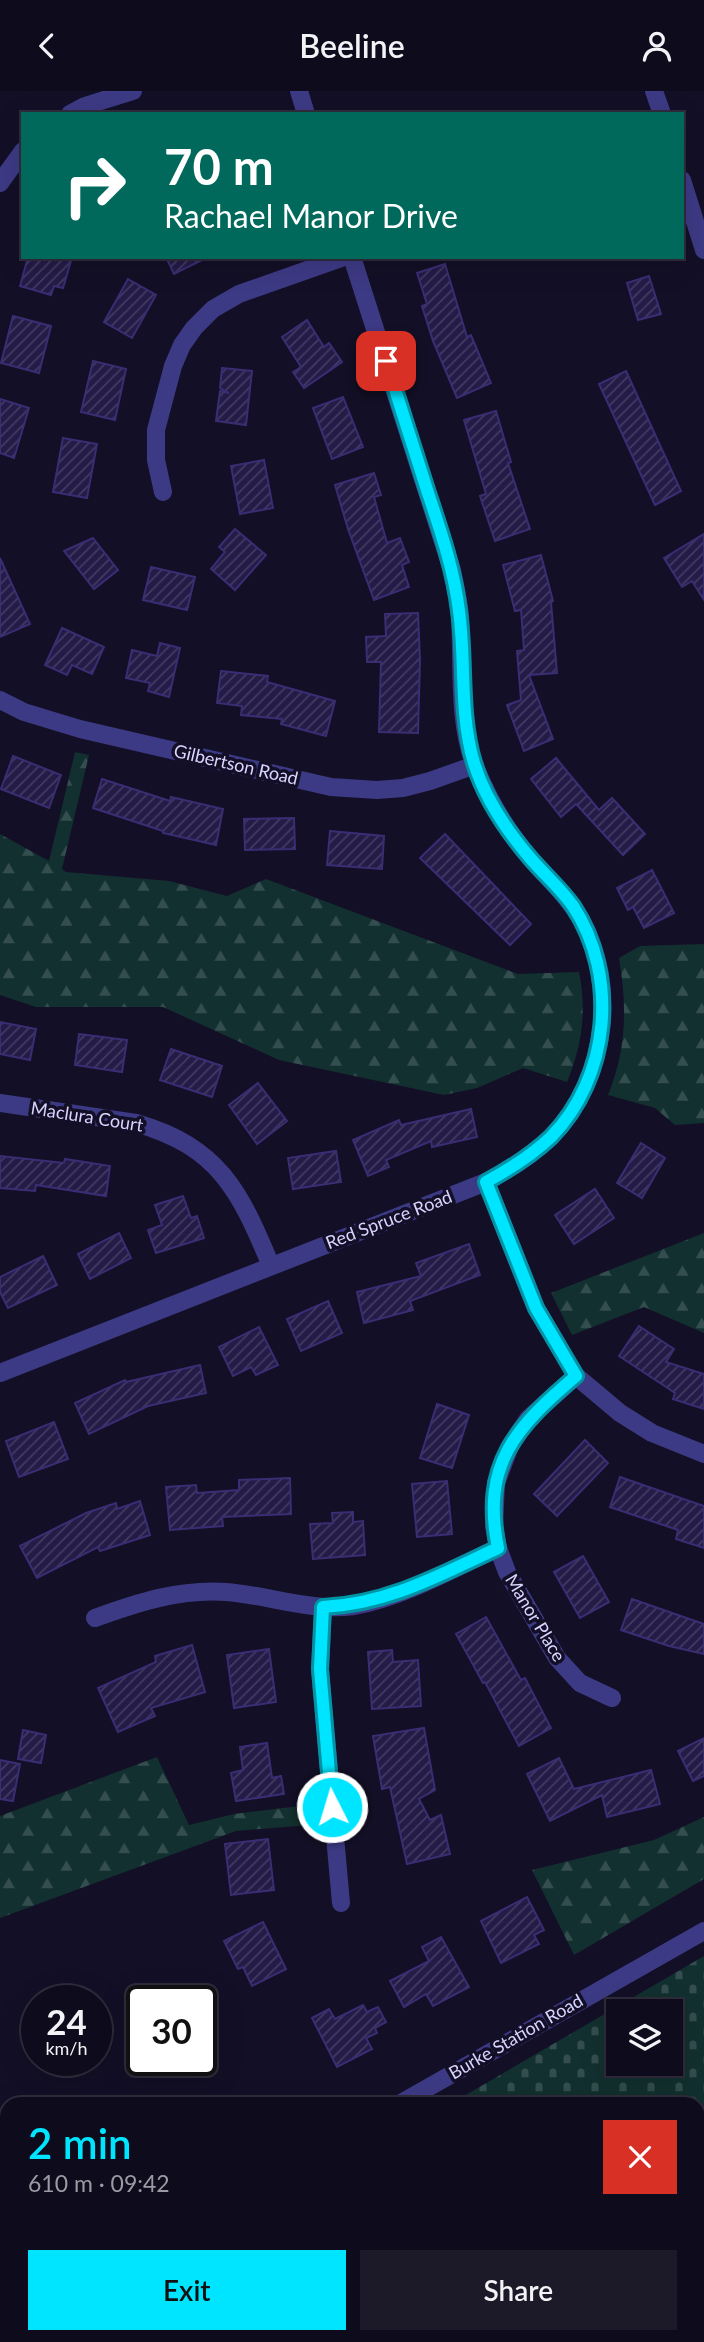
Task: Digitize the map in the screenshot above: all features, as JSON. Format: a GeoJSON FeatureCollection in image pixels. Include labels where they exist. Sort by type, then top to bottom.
{"type":"FeatureCollection","features":[{"type":"Feature","properties":{"kind":"street"},"geometry":{"type":"LineString","coordinates":[[74,112],[133,91]]}},
{"type":"Feature","properties":{"kind":"street"},"geometry":{"type":"LineString","coordinates":[[299,91],[305,112]]}},
{"type":"Feature","properties":{"kind":"street"},"geometry":{"type":"LineString","coordinates":[[654,91],[661,112]]}},
{"type":"Feature","properties":{"kind":"street"},"geometry":{"type":"LineString","coordinates":[[0,183],[21,154]]}},
{"type":"Feature","properties":{"kind":"street"},"geometry":{"type":"LineString","coordinates":[[684,186],[704,250]]}},
{"type":"Feature","properties":{"kind":"street"},"geometry":{"type":"LineString","coordinates":[[163,492],[156,460],[156,430],[173,366],[182,345],[194,328],[213,309],[239,294],[338,259]]}},
{"type":"Feature","properties":{"kind":"street","name":"Red Spruce Road"},"geometry":{"type":"LineString","coordinates":[[0,1373],[486,1182],[513,1168],[553,1135],[572,1111],[586,1085],[596,1057],[601,1034],[603,1001],[596,958],[580,919],[562,892],[511,834],[492,804],[475,765],[468,739],[460,612],[452,569],[353,259]]}},
{"type":"Feature","properties":{"kind":"street","name":"Gilbertson Road"},"geometry":{"type":"LineString","coordinates":[[0,700],[24,712],[79,729],[331,787],[377,790],[404,788],[475,765]]}},
{"type":"Feature","properties":{"kind":"street","name":"Maclura Court"},"geometry":{"type":"LineString","coordinates":[[0,1103],[136,1123],[158,1129],[184,1142],[206,1157],[238,1193],[251,1216],[271,1266]]}},
{"type":"Feature","properties":{"kind":"street"},"geometry":{"type":"LineString","coordinates":[[486,1182],[536,1308],[576,1376],[620,1413],[652,1433],[704,1454]]}},
{"type":"Feature","properties":{"kind":"street","name":"Manor Place"},"geometry":{"type":"LineString","coordinates":[[576,1376],[528,1419],[510,1446],[499,1473],[493,1502],[494,1526],[498,1548],[507,1572],[557,1658],[580,1683],[612,1698]]}},
{"type":"Feature","properties":{"kind":"street"},"geometry":{"type":"LineString","coordinates":[[95,1618],[172,1594],[225,1592],[323,1607],[354,1606],[395,1594],[498,1548]]}},
{"type":"Feature","properties":{"kind":"street"},"geometry":{"type":"LineString","coordinates":[[323,1607],[320,1669],[341,1903]]}},
{"type":"Feature","properties":{"kind":"street","name":"Burke Station Road"},"geometry":{"type":"LineString","coordinates":[[412,2097],[704,1931]]}},
{"type":"Feature","properties":{"kind":"green space"},"geometry":{"type":"Polygon","coordinates":[[[75,752],[89,755],[62,869],[66,872],[169,881],[227,896],[266,879],[518,974],[579,972],[583,1001],[582,1028],[567,1082],[523,1068],[477,1088],[444,1095],[279,1060],[163,1007],[36,1007],[0,995],[0,834],[49,861],[75,752]]]}},
{"type":"Feature","properties":{"kind":"green space"},"geometry":{"type":"Polygon","coordinates":[[[704,944],[704,1123],[675,1125],[655,1108],[608,1095],[619,1061],[624,1027],[619,958],[640,946],[704,944]]]}},
{"type":"Feature","properties":{"kind":"green space"},"geometry":{"type":"Polygon","coordinates":[[[704,1233],[704,1333],[644,1307],[572,1335],[551,1293],[704,1233]]]}},
{"type":"Feature","properties":{"kind":"green space"},"geometry":{"type":"Polygon","coordinates":[[[157,1757],[189,1825],[234,1814],[308,1805],[309,1825],[236,1831],[0,1918],[0,1816],[157,1757]]]}},
{"type":"Feature","properties":{"kind":"green space"},"geometry":{"type":"Polygon","coordinates":[[[704,1817],[704,1879],[574,1955],[532,1870],[654,1840],[704,1817]]]}},
{"type":"Feature","properties":{"kind":"green space"},"geometry":{"type":"Polygon","coordinates":[[[704,1956],[704,2097],[462,2097],[606,2013],[606,2076],[683,2076],[683,1999],[630,1999],[704,1956]]]}},
{"type":"Feature","properties":{"kind":"building"},"geometry":{"type":"Polygon","coordinates":[[[27,259],[71,261],[63,288],[54,286],[51,295],[20,286],[27,259]]]}},
{"type":"Feature","properties":{"kind":"building"},"geometry":{"type":"Polygon","coordinates":[[[167,259],[204,259],[174,274],[167,259]]]}},
{"type":"Feature","properties":{"kind":"building"},"geometry":{"type":"Polygon","coordinates":[[[445,264],[467,337],[471,335],[491,383],[457,398],[433,341],[422,306],[427,304],[417,273],[445,264]]]}},
{"type":"Feature","properties":{"kind":"building"},"geometry":{"type":"Polygon","coordinates":[[[649,276],[661,314],[638,320],[627,283],[649,276]]]}},
{"type":"Feature","properties":{"kind":"building"},"geometry":{"type":"Polygon","coordinates":[[[128,279],[156,295],[132,338],[104,322],[128,279]]]}},
{"type":"Feature","properties":{"kind":"building"},"geometry":{"type":"Polygon","coordinates":[[[13,316],[51,326],[39,373],[1,363],[13,316]]]}},
{"type":"Feature","properties":{"kind":"building"},"geometry":{"type":"Polygon","coordinates":[[[307,320],[324,347],[329,343],[342,362],[304,388],[293,372],[301,367],[282,337],[307,320]]]}},
{"type":"Feature","properties":{"kind":"building"},"geometry":{"type":"Polygon","coordinates":[[[93,361],[126,369],[115,420],[81,412],[93,361]]]}},
{"type":"Feature","properties":{"kind":"building"},"geometry":{"type":"Polygon","coordinates":[[[222,368],[252,371],[246,425],[216,421],[220,391],[229,393],[220,388],[222,368]]]}},
{"type":"Feature","properties":{"kind":"building"},"geometry":{"type":"Polygon","coordinates":[[[626,371],[681,491],[655,505],[599,384],[626,371]]]}},
{"type":"Feature","properties":{"kind":"building"},"geometry":{"type":"Polygon","coordinates":[[[343,397],[363,447],[332,459],[313,408],[343,397]]]}},
{"type":"Feature","properties":{"kind":"building"},"geometry":{"type":"Polygon","coordinates":[[[0,399],[29,408],[14,458],[0,453],[0,399]]]}},
{"type":"Feature","properties":{"kind":"building"},"geometry":{"type":"Polygon","coordinates":[[[496,411],[511,462],[508,463],[530,529],[495,541],[480,496],[486,494],[464,420],[496,411]]]}},
{"type":"Feature","properties":{"kind":"building"},"geometry":{"type":"Polygon","coordinates":[[[63,438],[97,444],[87,498],[53,492],[63,438]]]}},
{"type":"Feature","properties":{"kind":"building"},"geometry":{"type":"Polygon","coordinates":[[[264,460],[273,508],[240,514],[231,466],[264,460]]]}},
{"type":"Feature","properties":{"kind":"building"},"geometry":{"type":"Polygon","coordinates":[[[374,473],[381,495],[374,497],[387,543],[400,538],[409,562],[402,565],[409,587],[374,600],[335,485],[374,473]]]}},
{"type":"Feature","properties":{"kind":"building"},"geometry":{"type":"Polygon","coordinates":[[[235,529],[266,555],[235,590],[211,569],[225,552],[219,547],[235,529]]]}},
{"type":"Feature","properties":{"kind":"building"},"geometry":{"type":"Polygon","coordinates":[[[704,534],[704,600],[692,581],[682,587],[664,558],[704,534]]]}},
{"type":"Feature","properties":{"kind":"building"},"geometry":{"type":"Polygon","coordinates":[[[93,538],[118,570],[94,589],[64,551],[93,538]]]}},
{"type":"Feature","properties":{"kind":"building"},"geometry":{"type":"Polygon","coordinates":[[[541,555],[553,601],[557,673],[529,675],[553,739],[524,751],[507,705],[521,700],[517,651],[524,650],[521,610],[515,611],[503,565],[541,555]]]}},
{"type":"Feature","properties":{"kind":"building"},"geometry":{"type":"Polygon","coordinates":[[[0,558],[30,624],[0,637],[0,558]]]}},
{"type":"Feature","properties":{"kind":"building"},"geometry":{"type":"Polygon","coordinates":[[[151,567],[195,577],[187,610],[143,600],[151,567]]]}},
{"type":"Feature","properties":{"kind":"building"},"geometry":{"type":"Polygon","coordinates":[[[418,613],[418,733],[379,732],[381,662],[367,662],[366,637],[386,636],[385,614],[418,613]]]}},
{"type":"Feature","properties":{"kind":"building"},"geometry":{"type":"Polygon","coordinates":[[[62,628],[104,647],[92,674],[72,665],[67,675],[45,665],[62,628]]]}},
{"type":"Feature","properties":{"kind":"building"},"geometry":{"type":"Polygon","coordinates":[[[160,643],[180,648],[169,697],[148,691],[150,683],[126,678],[132,650],[157,656],[160,643]]]}},
{"type":"Feature","properties":{"kind":"building"},"geometry":{"type":"Polygon","coordinates":[[[221,671],[268,676],[267,682],[335,701],[326,736],[281,724],[282,719],[241,715],[242,706],[217,703],[221,671]]]}},
{"type":"Feature","properties":{"kind":"building"},"geometry":{"type":"Polygon","coordinates":[[[13,756],[61,775],[49,808],[1,789],[13,756]]]}},
{"type":"Feature","properties":{"kind":"building"},"geometry":{"type":"Polygon","coordinates":[[[556,758],[599,810],[612,798],[645,834],[623,855],[576,804],[561,817],[531,779],[556,758]]]}},
{"type":"Feature","properties":{"kind":"building"},"geometry":{"type":"Polygon","coordinates":[[[102,779],[170,801],[171,797],[223,809],[216,845],[163,833],[93,808],[102,779]]]}},
{"type":"Feature","properties":{"kind":"building"},"geometry":{"type":"Polygon","coordinates":[[[294,818],[295,849],[245,850],[244,819],[294,818]]]}},
{"type":"Feature","properties":{"kind":"building"},"geometry":{"type":"Polygon","coordinates":[[[330,831],[384,836],[382,869],[327,865],[330,831]]]}},
{"type":"Feature","properties":{"kind":"building"},"geometry":{"type":"Polygon","coordinates":[[[445,834],[531,924],[510,945],[420,858],[445,834]]]}},
{"type":"Feature","properties":{"kind":"building"},"geometry":{"type":"Polygon","coordinates":[[[652,870],[674,913],[644,928],[633,907],[628,910],[617,888],[652,870]]]}},
{"type":"Feature","properties":{"kind":"building"},"geometry":{"type":"Polygon","coordinates":[[[0,1022],[36,1029],[30,1060],[0,1054],[0,1022]]]}},
{"type":"Feature","properties":{"kind":"building"},"geometry":{"type":"Polygon","coordinates":[[[79,1034],[127,1040],[122,1072],[75,1065],[79,1034]]]}},
{"type":"Feature","properties":{"kind":"building"},"geometry":{"type":"Polygon","coordinates":[[[171,1049],[222,1066],[212,1097],[160,1080],[171,1049]]]}},
{"type":"Feature","properties":{"kind":"building"},"geometry":{"type":"Polygon","coordinates":[[[258,1083],[287,1121],[257,1144],[229,1105],[258,1083]]]}},
{"type":"Feature","properties":{"kind":"building"},"geometry":{"type":"Polygon","coordinates":[[[471,1109],[477,1137],[432,1147],[431,1141],[386,1160],[389,1167],[368,1176],[353,1140],[399,1120],[401,1125],[471,1109]]]}},
{"type":"Feature","properties":{"kind":"building"},"geometry":{"type":"Polygon","coordinates":[[[641,1143],[665,1158],[642,1198],[617,1183],[641,1143]]]}},
{"type":"Feature","properties":{"kind":"building"},"geometry":{"type":"Polygon","coordinates":[[[336,1151],[341,1182],[293,1189],[288,1158],[336,1151]]]}},
{"type":"Feature","properties":{"kind":"building"},"geometry":{"type":"Polygon","coordinates":[[[0,1156],[64,1163],[65,1159],[110,1166],[106,1196],[36,1185],[35,1191],[0,1188],[0,1156]]]}},
{"type":"Feature","properties":{"kind":"building"},"geometry":{"type":"Polygon","coordinates":[[[595,1189],[614,1218],[574,1244],[555,1215],[595,1189]]]}},
{"type":"Feature","properties":{"kind":"building"},"geometry":{"type":"Polygon","coordinates":[[[183,1196],[191,1218],[197,1216],[204,1238],[156,1253],[148,1230],[162,1225],[155,1205],[183,1196]]]}},
{"type":"Feature","properties":{"kind":"building"},"geometry":{"type":"Polygon","coordinates":[[[119,1233],[131,1258],[90,1279],[78,1254],[119,1233]]]}},
{"type":"Feature","properties":{"kind":"building"},"geometry":{"type":"Polygon","coordinates":[[[469,1244],[480,1275],[410,1301],[413,1310],[364,1323],[357,1292],[421,1276],[416,1263],[469,1244]]]}},
{"type":"Feature","properties":{"kind":"building"},"geometry":{"type":"Polygon","coordinates":[[[43,1256],[57,1285],[8,1308],[0,1292],[0,1277],[43,1256]]]}},
{"type":"Feature","properties":{"kind":"building"},"geometry":{"type":"Polygon","coordinates":[[[328,1301],[342,1333],[301,1351],[287,1319],[328,1301]]]}},
{"type":"Feature","properties":{"kind":"building"},"geometry":{"type":"Polygon","coordinates":[[[639,1326],[674,1349],[666,1362],[704,1374],[704,1409],[673,1399],[675,1393],[619,1356],[639,1326]]]}},
{"type":"Feature","properties":{"kind":"building"},"geometry":{"type":"Polygon","coordinates":[[[259,1327],[278,1365],[256,1375],[251,1367],[233,1376],[219,1347],[259,1327]]]}},
{"type":"Feature","properties":{"kind":"building"},"geometry":{"type":"Polygon","coordinates":[[[200,1365],[206,1393],[148,1406],[89,1434],[75,1403],[125,1380],[126,1382],[200,1365]]]}},
{"type":"Feature","properties":{"kind":"building"},"geometry":{"type":"Polygon","coordinates":[[[437,1404],[469,1415],[452,1468],[420,1458],[437,1404]]]}},
{"type":"Feature","properties":{"kind":"building"},"geometry":{"type":"Polygon","coordinates":[[[54,1422],[68,1459],[19,1477],[6,1441],[54,1422]]]}},
{"type":"Feature","properties":{"kind":"building"},"geometry":{"type":"Polygon","coordinates":[[[585,1440],[608,1463],[557,1516],[534,1494],[585,1440]]]}},
{"type":"Feature","properties":{"kind":"building"},"geometry":{"type":"Polygon","coordinates":[[[620,1477],[704,1506],[704,1548],[676,1539],[678,1530],[610,1507],[620,1477]]]}},
{"type":"Feature","properties":{"kind":"building"},"geometry":{"type":"Polygon","coordinates":[[[290,1478],[291,1514],[222,1517],[223,1526],[170,1530],[166,1487],[196,1485],[197,1493],[239,1490],[239,1480],[290,1478]]]}},
{"type":"Feature","properties":{"kind":"building"},"geometry":{"type":"Polygon","coordinates":[[[447,1481],[452,1534],[417,1537],[412,1484],[447,1481]]]}},
{"type":"Feature","properties":{"kind":"building"},"geometry":{"type":"Polygon","coordinates":[[[140,1501],[150,1535],[100,1551],[98,1547],[37,1578],[20,1546],[86,1513],[116,1503],[117,1509],[140,1501]]]}},
{"type":"Feature","properties":{"kind":"building"},"geometry":{"type":"Polygon","coordinates":[[[353,1512],[353,1522],[363,1521],[365,1555],[313,1559],[310,1524],[333,1523],[332,1513],[353,1512]]]}},
{"type":"Feature","properties":{"kind":"building"},"geometry":{"type":"Polygon","coordinates":[[[583,1556],[609,1602],[580,1618],[554,1572],[583,1556]]]}},
{"type":"Feature","properties":{"kind":"building"},"geometry":{"type":"Polygon","coordinates":[[[632,1599],[704,1624],[704,1654],[621,1630],[632,1599]]]}},
{"type":"Feature","properties":{"kind":"building"},"geometry":{"type":"Polygon","coordinates":[[[486,1617],[521,1680],[525,1678],[551,1728],[519,1746],[456,1634],[486,1617]]]}},
{"type":"Feature","properties":{"kind":"building"},"geometry":{"type":"Polygon","coordinates":[[[192,1645],[205,1692],[151,1708],[155,1716],[118,1732],[98,1688],[156,1662],[155,1656],[192,1645]]]}},
{"type":"Feature","properties":{"kind":"building"},"geometry":{"type":"Polygon","coordinates":[[[269,1649],[276,1702],[234,1708],[227,1655],[269,1649]]]}},
{"type":"Feature","properties":{"kind":"building"},"geometry":{"type":"Polygon","coordinates":[[[392,1650],[393,1662],[418,1660],[421,1706],[372,1709],[368,1652],[392,1650]]]}},
{"type":"Feature","properties":{"kind":"building"},"geometry":{"type":"Polygon","coordinates":[[[424,1728],[435,1790],[419,1799],[430,1820],[441,1815],[450,1854],[407,1864],[390,1787],[382,1789],[373,1736],[424,1728]]]}},
{"type":"Feature","properties":{"kind":"building"},"geometry":{"type":"Polygon","coordinates":[[[23,1730],[46,1735],[41,1763],[18,1759],[23,1730]]]}},
{"type":"Feature","properties":{"kind":"building"},"geometry":{"type":"Polygon","coordinates":[[[704,1738],[704,1776],[693,1781],[678,1751],[704,1738]]]}},
{"type":"Feature","properties":{"kind":"building"},"geometry":{"type":"Polygon","coordinates":[[[267,1743],[272,1778],[281,1776],[284,1794],[236,1801],[231,1773],[243,1770],[240,1747],[267,1743]]]}},
{"type":"Feature","properties":{"kind":"building"},"geometry":{"type":"Polygon","coordinates":[[[559,1758],[574,1789],[651,1770],[660,1804],[607,1817],[602,1795],[550,1821],[527,1774],[559,1758]]]}},
{"type":"Feature","properties":{"kind":"building"},"geometry":{"type":"Polygon","coordinates":[[[0,1760],[20,1764],[13,1801],[0,1799],[0,1760]]]}},
{"type":"Feature","properties":{"kind":"building"},"geometry":{"type":"Polygon","coordinates":[[[268,1839],[274,1890],[231,1895],[225,1844],[268,1839]]]}},
{"type":"Feature","properties":{"kind":"building"},"geometry":{"type":"Polygon","coordinates":[[[527,1897],[544,1930],[534,1935],[539,1944],[501,1963],[481,1921],[527,1897]]]}},
{"type":"Feature","properties":{"kind":"building"},"geometry":{"type":"Polygon","coordinates":[[[263,1922],[286,1969],[252,1986],[243,1967],[238,1969],[224,1941],[263,1922]]]}},
{"type":"Feature","properties":{"kind":"building"},"geometry":{"type":"Polygon","coordinates":[[[441,1937],[469,1987],[433,2006],[426,1994],[404,2007],[390,1981],[429,1961],[422,1947],[441,1937]]]}},
{"type":"Feature","properties":{"kind":"building"},"geometry":{"type":"Polygon","coordinates":[[[363,2005],[367,2012],[378,2007],[386,2022],[375,2028],[377,2033],[366,2038],[372,2049],[337,2067],[312,2018],[329,2009],[335,2019],[363,2005]]]}},
{"type":"Feature","properties":{"kind":"route"},"geometry":{"type":"LineString","coordinates":[[332,1807],[320,1669],[323,1607],[354,1606],[395,1594],[498,1548],[493,1502],[499,1473],[510,1446],[528,1419],[576,1376],[536,1308],[486,1182],[534,1153],[572,1111],[586,1085],[596,1057],[601,1034],[603,1001],[596,958],[580,919],[562,892],[531,860],[511,834],[492,804],[475,765],[468,739],[460,612],[452,569],[386,361]]}}]}
